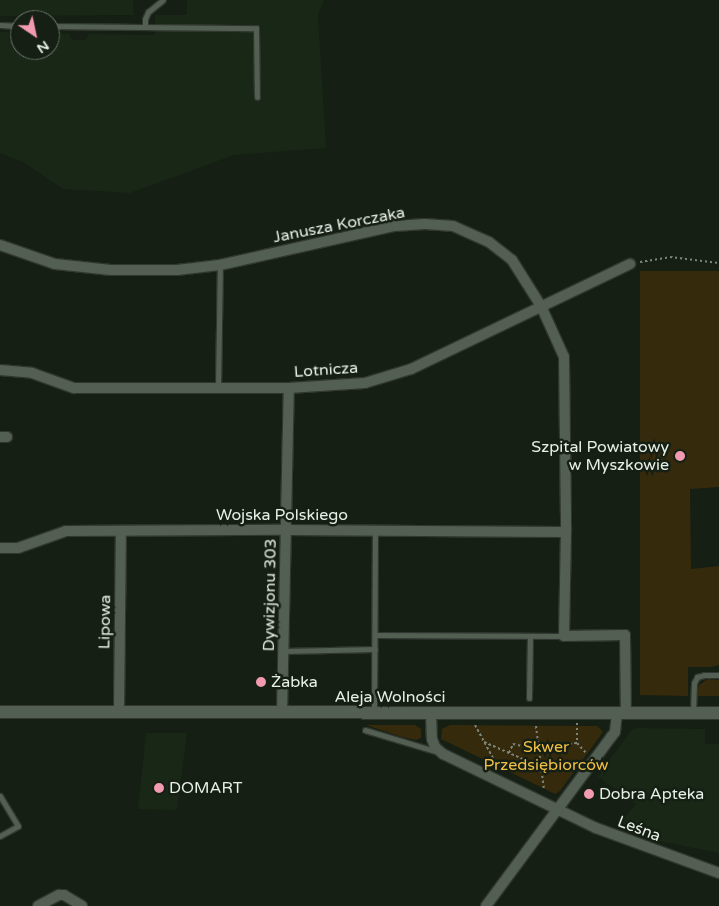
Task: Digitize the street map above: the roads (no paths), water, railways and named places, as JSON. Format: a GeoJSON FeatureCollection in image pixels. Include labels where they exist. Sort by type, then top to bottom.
{"type":"FeatureCollection","features":[{"type":"Feature","properties":{"kind":"street","name":"Janusza Korczaka"},"geometry":{"type":"LineString","coordinates":[[0,246],[55,264],[110,270],[177,270],[220,265],[395,226],[425,224],[453,226],[489,242],[512,260],[540,306],[564,357],[566,532],[564,636]]}},
{"type":"Feature","properties":{"kind":"street","name":"Lotnicza"},"geometry":{"type":"LineString","coordinates":[[0,370],[32,374],[74,388],[289,388],[365,383],[411,370],[630,264]]}},
{"type":"Feature","properties":{"kind":"street","name":"Dywizjonu 303"},"geometry":{"type":"LineString","coordinates":[[282,713],[289,388]]}},
{"type":"Feature","properties":{"kind":"street","name":"Wojska Polskiego"},"geometry":{"type":"LineString","coordinates":[[0,548],[18,548],[66,531],[375,530],[566,532]]}},
{"type":"Feature","properties":{"kind":"street","name":"Lipowa"},"geometry":{"type":"LineString","coordinates":[[119,712],[120,531]]}},
{"type":"Feature","properties":{"kind":"street"},"geometry":{"type":"LineString","coordinates":[[486,906],[615,732],[622,713],[625,635],[564,636]]}},
{"type":"Feature","properties":{"kind":"street","name":"Aleja Wolności"},"geometry":{"type":"LineString","coordinates":[[0,712],[719,713]]}},
{"type":"Feature","properties":{"kind":"street"},"geometry":{"type":"LineString","coordinates":[[431,714],[432,739],[435,748],[443,754]]}},
{"type":"Feature","properties":{"kind":"street","name":"Leśna"},"geometry":{"type":"LineString","coordinates":[[443,754],[610,834],[719,873]]}},
{"type":"Feature","properties":{"kind":"street"},"geometry":{"type":"LineString","coordinates":[[38,906],[59,895],[64,895],[82,906]]}},
{"type":"Feature","properties":{"kind":"lane"},"geometry":{"type":"LineString","coordinates":[[145,26],[144,19],[148,12],[163,0]]}},
{"type":"Feature","properties":{"kind":"lane"},"geometry":{"type":"LineString","coordinates":[[60,26],[256,28],[257,97]]}},
{"type":"Feature","properties":{"kind":"lane"},"geometry":{"type":"LineString","coordinates":[[218,388],[220,265]]}},
{"type":"Feature","properties":{"kind":"lane"},"geometry":{"type":"LineString","coordinates":[[374,713],[375,530]]}},
{"type":"Feature","properties":{"kind":"lane"},"geometry":{"type":"LineString","coordinates":[[375,635],[564,636]]}},
{"type":"Feature","properties":{"kind":"lane"},"geometry":{"type":"LineString","coordinates":[[529,698],[530,636]]}},
{"type":"Feature","properties":{"kind":"lane"},"geometry":{"type":"LineString","coordinates":[[284,651],[375,649]]}},
{"type":"Feature","properties":{"kind":"lane"},"geometry":{"type":"LineString","coordinates":[[693,713],[694,683],[697,678],[704,675],[719,675]]}},
{"type":"Feature","properties":{"kind":"lane","name":"Leśna"},"geometry":{"type":"LineString","coordinates":[[366,730],[443,754]]}},
{"type":"Feature","properties":{"kind":"lane"},"geometry":{"type":"LineString","coordinates":[[0,796],[18,826],[0,836]]}},
{"type":"Feature","properties":{"kind":"place","name":"Szpital Powiatowy w Myszkowie"},"geometry":{"type":"Point","coordinates":[680,456]}},
{"type":"Feature","properties":{"kind":"place","name":"Żabka"},"geometry":{"type":"Point","coordinates":[261,682]}},
{"type":"Feature","properties":{"kind":"place","name":"DOMART"},"geometry":{"type":"Point","coordinates":[159,788]}},
{"type":"Feature","properties":{"kind":"place","name":"Dobra Apteka"},"geometry":{"type":"Point","coordinates":[589,794]}},
{"type":"Feature","properties":{"kind":"park label","name":"Skwer Przedsiębiorców"},"geometry":{"type":"Point","coordinates":[546,756]}}]}
